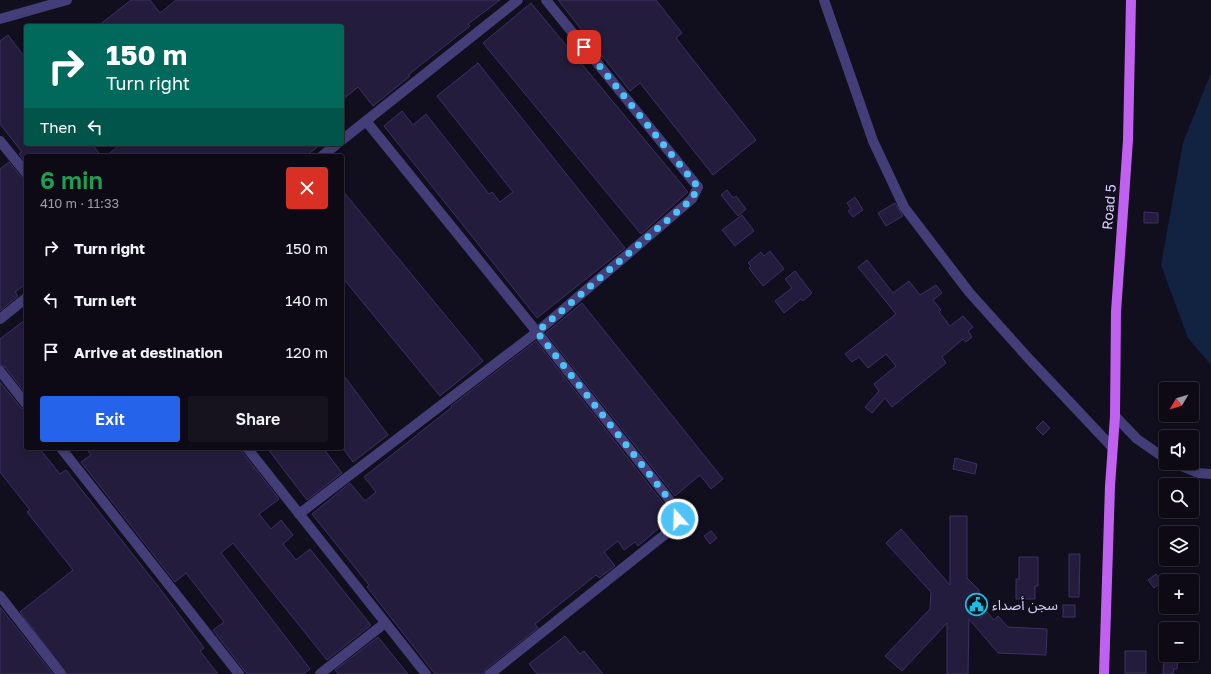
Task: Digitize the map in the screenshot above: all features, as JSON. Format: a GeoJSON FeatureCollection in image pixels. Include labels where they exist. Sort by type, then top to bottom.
{"type":"FeatureCollection","features":[{"type":"Feature","properties":{"kind":"main road","name":"Road 5"},"geometry":{"type":"LineString","coordinates":[[1104,674],[1112,447],[1115,416],[1116,312],[1128,140],[1131,0]]}},
{"type":"Feature","properties":{"kind":"street"},"geometry":{"type":"LineString","coordinates":[[0,19],[67,0]]}},
{"type":"Feature","properties":{"kind":"street"},"geometry":{"type":"LineString","coordinates":[[344,138],[518,0]]}},
{"type":"Feature","properties":{"kind":"street"},"geometry":{"type":"LineString","coordinates":[[299,514],[537,332],[692,199],[698,187],[546,0]]}},
{"type":"Feature","properties":{"kind":"street"},"geometry":{"type":"LineString","coordinates":[[824,0],[873,141],[904,207],[969,292],[1030,360],[1112,447]]}},
{"type":"Feature","properties":{"kind":"street"},"geometry":{"type":"LineString","coordinates":[[366,121],[537,332],[676,508],[678,519],[673,528],[490,674]]}},
{"type":"Feature","properties":{"kind":"street"},"geometry":{"type":"LineString","coordinates":[[0,141],[24,171]]}},
{"type":"Feature","properties":{"kind":"street"},"geometry":{"type":"LineString","coordinates":[[324,154],[334,146]]}},
{"type":"Feature","properties":{"kind":"street"},"geometry":{"type":"LineString","coordinates":[[0,318],[24,300]]}},
{"type":"Feature","properties":{"kind":"street"},"geometry":{"type":"LineString","coordinates":[[0,371],[24,401]]}},
{"type":"Feature","properties":{"kind":"street"},"geometry":{"type":"LineString","coordinates":[[1115,416],[1137,439],[1159,454]]}},
{"type":"Feature","properties":{"kind":"street"},"geometry":{"type":"LineString","coordinates":[[63,450],[239,674]]}},
{"type":"Feature","properties":{"kind":"street"},"geometry":{"type":"LineString","coordinates":[[249,450],[426,674]]}},
{"type":"Feature","properties":{"kind":"street"},"geometry":{"type":"LineString","coordinates":[[1193,470],[1211,474]]}},
{"type":"Feature","properties":{"kind":"street"},"geometry":{"type":"LineString","coordinates":[[0,596],[61,674]]}},
{"type":"Feature","properties":{"kind":"street"},"geometry":{"type":"LineString","coordinates":[[320,674],[385,623]]}},
{"type":"Feature","properties":{"kind":"water"},"geometry":{"type":"Polygon","coordinates":[[[1211,73],[1211,365],[1188,338],[1161,265],[1183,143],[1211,73]]]}},
{"type":"Feature","properties":{"kind":"building"},"geometry":{"type":"Polygon","coordinates":[[[131,0],[150,0],[160,13],[176,0],[500,0],[468,24],[470,26],[408,75],[410,76],[373,106],[358,87],[344,98],[344,24],[101,24],[131,0]]]}},
{"type":"Feature","properties":{"kind":"building"},"geometry":{"type":"Polygon","coordinates":[[[558,0],[656,0],[682,33],[676,38],[756,140],[713,175],[640,83],[630,91],[558,0]]]}},
{"type":"Feature","properties":{"kind":"building"},"geometry":{"type":"Polygon","coordinates":[[[531,3],[688,192],[641,234],[483,43],[531,3]]]}},
{"type":"Feature","properties":{"kind":"building"},"geometry":{"type":"Polygon","coordinates":[[[8,35],[24,56],[24,146],[94,146],[100,154],[24,154],[24,160],[19,154],[22,152],[0,124],[0,41],[8,35]]]}},
{"type":"Feature","properties":{"kind":"building"},"geometry":{"type":"Polygon","coordinates":[[[478,63],[625,248],[537,318],[384,126],[402,111],[413,125],[426,114],[489,194],[492,192],[500,202],[513,192],[437,96],[478,63]]]}},
{"type":"Feature","properties":{"kind":"building"},"geometry":{"type":"Polygon","coordinates":[[[118,146],[318,146],[308,154],[108,154],[118,146]]]}},
{"type":"Feature","properties":{"kind":"building"},"geometry":{"type":"Polygon","coordinates":[[[9,162],[21,177],[24,178],[24,285],[15,292],[18,296],[0,311],[0,169],[9,162]]]}},
{"type":"Feature","properties":{"kind":"building"},"geometry":{"type":"Polygon","coordinates":[[[727,190],[733,198],[736,196],[746,209],[738,216],[721,195],[727,190]]]}},
{"type":"Feature","properties":{"kind":"building"},"geometry":{"type":"Polygon","coordinates":[[[344,192],[483,361],[440,396],[344,279],[344,192]]]}},
{"type":"Feature","properties":{"kind":"building"},"geometry":{"type":"Polygon","coordinates":[[[855,197],[863,210],[853,217],[848,211],[851,209],[847,203],[855,197]]]}},
{"type":"Feature","properties":{"kind":"building"},"geometry":{"type":"Polygon","coordinates":[[[895,203],[903,216],[886,226],[878,213],[895,203]]]}},
{"type":"Feature","properties":{"kind":"building"},"geometry":{"type":"Polygon","coordinates":[[[1144,212],[1158,213],[1158,223],[1144,223],[1144,212]]]}},
{"type":"Feature","properties":{"kind":"building"},"geometry":{"type":"Polygon","coordinates":[[[742,215],[754,231],[735,246],[722,230],[742,215]]]}},
{"type":"Feature","properties":{"kind":"building"},"geometry":{"type":"Polygon","coordinates":[[[770,251],[784,269],[763,286],[749,268],[751,266],[748,263],[761,252],[764,256],[770,251]]]}},
{"type":"Feature","properties":{"kind":"building"},"geometry":{"type":"Polygon","coordinates":[[[867,260],[893,293],[909,281],[920,295],[936,285],[942,293],[933,300],[941,310],[939,312],[950,326],[963,316],[973,327],[968,331],[972,337],[966,342],[963,339],[942,357],[946,363],[892,407],[885,398],[872,413],[865,407],[879,391],[874,384],[896,366],[886,354],[868,368],[859,357],[852,362],[845,354],[896,314],[858,267],[867,260]]]}},
{"type":"Feature","properties":{"kind":"building"},"geometry":{"type":"Polygon","coordinates":[[[795,271],[812,293],[803,301],[801,299],[784,313],[775,301],[792,288],[785,279],[795,271]]]}},
{"type":"Feature","properties":{"kind":"building"},"geometry":{"type":"Polygon","coordinates":[[[582,303],[723,479],[711,489],[700,475],[675,496],[546,333],[582,303]]]}},
{"type":"Feature","properties":{"kind":"building"},"geometry":{"type":"Polygon","coordinates":[[[24,321],[24,391],[5,367],[0,365],[0,339],[24,321]]]}},
{"type":"Feature","properties":{"kind":"building"},"geometry":{"type":"Polygon","coordinates":[[[536,341],[664,504],[670,513],[671,518],[638,546],[635,542],[624,550],[618,541],[604,552],[615,566],[599,578],[596,575],[535,624],[538,628],[486,669],[484,674],[435,674],[367,587],[369,585],[312,514],[350,483],[365,501],[376,492],[364,477],[452,407],[451,406],[536,341]]]}},
{"type":"Feature","properties":{"kind":"building"},"geometry":{"type":"Polygon","coordinates":[[[344,376],[388,435],[353,462],[344,450],[344,376]]]}},
{"type":"Feature","properties":{"kind":"building"},"geometry":{"type":"Polygon","coordinates":[[[0,382],[21,408],[24,409],[24,450],[41,450],[60,474],[66,470],[161,590],[204,648],[200,651],[218,674],[67,674],[20,612],[73,570],[27,512],[30,510],[0,472],[0,382]]]}},
{"type":"Feature","properties":{"kind":"building"},"geometry":{"type":"Polygon","coordinates":[[[1043,421],[1050,428],[1043,435],[1036,428],[1043,421]]]}},
{"type":"Feature","properties":{"kind":"building"},"geometry":{"type":"Polygon","coordinates":[[[87,450],[242,450],[279,499],[259,514],[271,529],[281,520],[293,535],[283,544],[296,560],[310,549],[370,624],[370,626],[327,660],[233,543],[221,553],[310,669],[304,674],[247,674],[213,630],[224,622],[186,573],[175,582],[81,462],[91,455],[87,450]]]}},
{"type":"Feature","properties":{"kind":"building"},"geometry":{"type":"Polygon","coordinates":[[[269,450],[325,450],[342,473],[307,500],[269,450]]]}},
{"type":"Feature","properties":{"kind":"building"},"geometry":{"type":"Polygon","coordinates":[[[955,458],[977,464],[975,474],[953,469],[955,458]]]}},
{"type":"Feature","properties":{"kind":"building"},"geometry":{"type":"Polygon","coordinates":[[[950,516],[967,516],[967,578],[979,590],[980,618],[987,612],[994,620],[998,616],[1008,627],[1047,629],[1046,655],[998,653],[969,619],[968,674],[947,674],[947,623],[902,671],[885,656],[930,609],[931,592],[886,543],[901,529],[950,585],[950,516]]]}},
{"type":"Feature","properties":{"kind":"building"},"geometry":{"type":"Polygon","coordinates":[[[711,531],[717,538],[710,544],[704,536],[711,531]]]}},
{"type":"Feature","properties":{"kind":"building"},"geometry":{"type":"Polygon","coordinates":[[[1069,554],[1080,554],[1079,597],[1069,597],[1069,554]]]}},
{"type":"Feature","properties":{"kind":"building"},"geometry":{"type":"Polygon","coordinates":[[[1019,557],[1038,557],[1038,586],[1035,586],[1035,599],[1016,599],[1016,579],[1019,579],[1019,557]]]}},
{"type":"Feature","properties":{"kind":"building"},"geometry":{"type":"Polygon","coordinates":[[[1156,574],[1159,578],[1159,584],[1154,588],[1148,580],[1156,574]]]}},
{"type":"Feature","properties":{"kind":"building"},"geometry":{"type":"Polygon","coordinates":[[[1063,605],[1075,605],[1075,617],[1063,617],[1063,605]]]}},
{"type":"Feature","properties":{"kind":"building"},"geometry":{"type":"Polygon","coordinates":[[[0,607],[53,674],[0,674],[0,607]]]}},
{"type":"Feature","properties":{"kind":"building"},"geometry":{"type":"Polygon","coordinates":[[[565,636],[580,654],[584,651],[603,674],[537,674],[529,664],[565,636]]]}},
{"type":"Feature","properties":{"kind":"building"},"geometry":{"type":"Polygon","coordinates":[[[378,637],[408,674],[338,674],[335,670],[378,637]]]}},
{"type":"Feature","properties":{"kind":"building"},"geometry":{"type":"Polygon","coordinates":[[[1125,651],[1146,651],[1146,673],[1125,673],[1125,651]]]}},
{"type":"Feature","properties":{"kind":"building"},"geometry":{"type":"Polygon","coordinates":[[[1164,662],[1178,662],[1177,669],[1174,669],[1173,674],[1163,674],[1164,662]]]}},
{"type":"Feature","properties":{"kind":"place","name":"سجن أصداء"},"geometry":{"type":"Point","coordinates":[976,605]}},
{"type":"Feature","properties":{"kind":"route"},"geometry":{"type":"LineString","coordinates":[[584,47],[698,187],[692,199],[537,332],[676,508],[678,519]]}}]}
